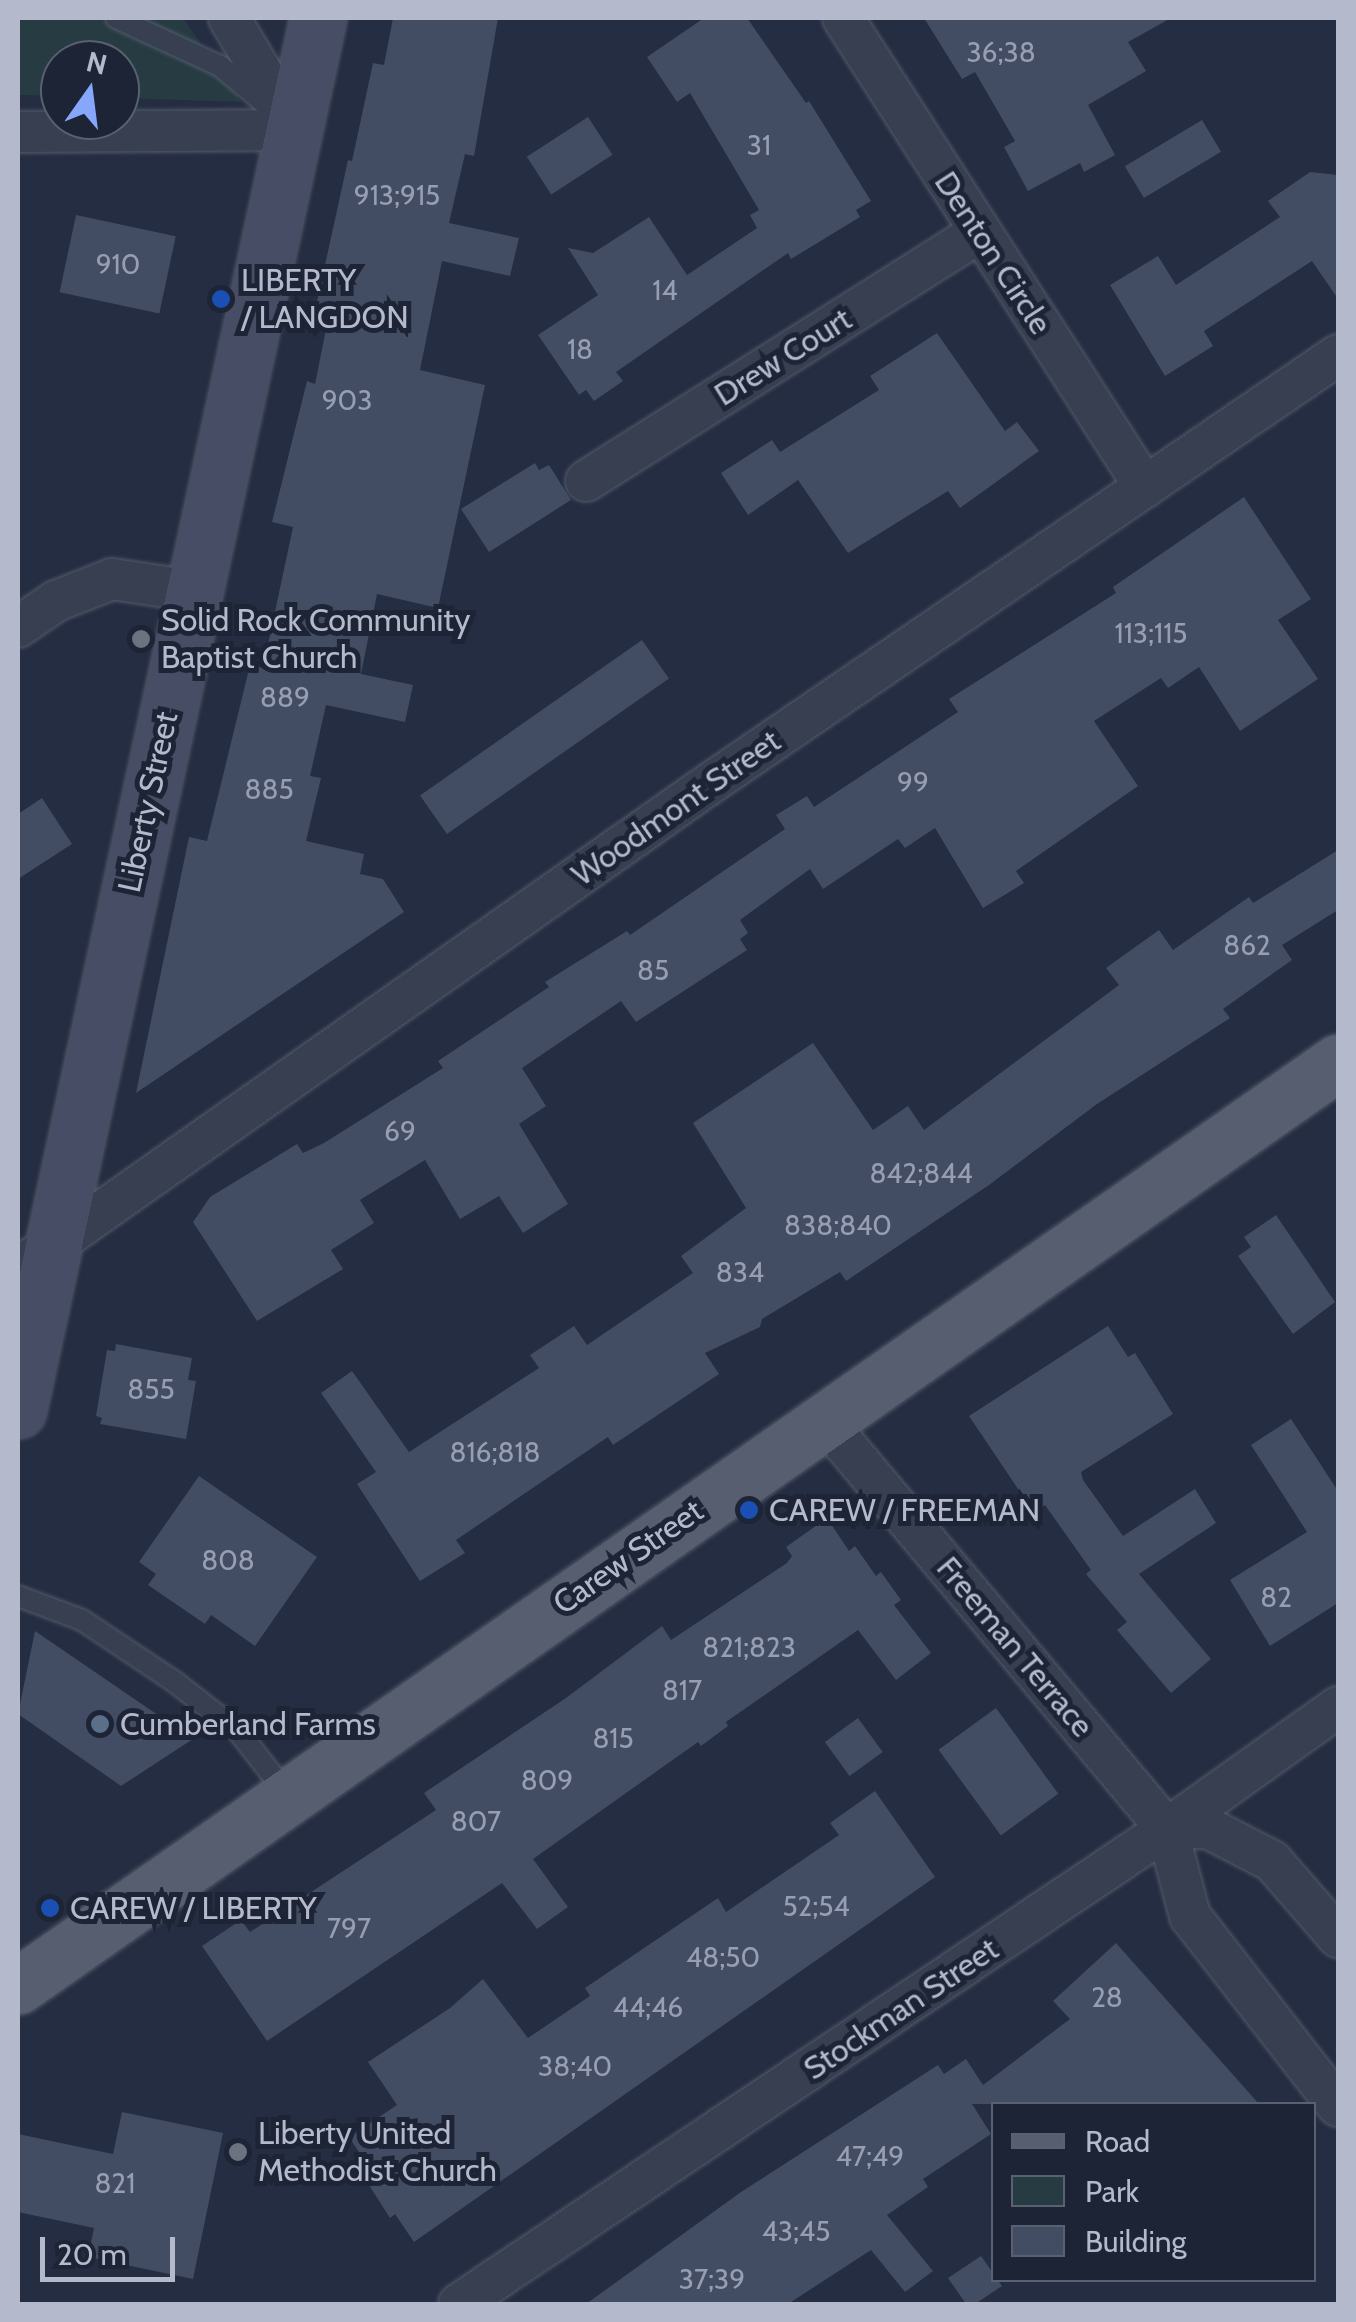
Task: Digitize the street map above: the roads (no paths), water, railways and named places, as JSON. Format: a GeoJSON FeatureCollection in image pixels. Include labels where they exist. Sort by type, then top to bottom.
{"type":"FeatureCollection","features":[{"type":"Feature","properties":{"kind":"main road","name":"Liberty Street"},"geometry":{"type":"LineString","coordinates":[[18,1410],[35,1256],[193,591],[318,18]]}},
{"type":"Feature","properties":{"kind":"main road","name":"Carew Street"},"geometry":{"type":"LineString","coordinates":[[18,1986],[1338,1062]]}},
{"type":"Feature","properties":{"kind":"street"},"geometry":{"type":"LineString","coordinates":[[229,18],[296,130]]}},
{"type":"Feature","properties":{"kind":"street","name":"Denton Circle"},"geometry":{"type":"LineString","coordinates":[[842,18],[1145,487]]}},
{"type":"Feature","properties":{"kind":"street"},"geometry":{"type":"LineString","coordinates":[[18,132],[296,130]]}},
{"type":"Feature","properties":{"kind":"street","name":"Drew Court"},"geometry":{"type":"LineString","coordinates":[[586,481],[980,232]]}},
{"type":"Feature","properties":{"kind":"street","name":"Woodmont Street"},"geometry":{"type":"LineString","coordinates":[[35,1256],[686,800],[1338,355]]}},
{"type":"Feature","properties":{"kind":"street"},"geometry":{"type":"LineString","coordinates":[[18,627],[56,601],[112,579],[193,591]]}},
{"type":"Feature","properties":{"kind":"street","name":"Freeman Terrace"},"geometry":{"type":"LineString","coordinates":[[824,1420],[1168,1829],[1190,1916],[1338,2106]]}},
{"type":"Feature","properties":{"kind":"street","name":"Stockman Street"},"geometry":{"type":"LineString","coordinates":[[459,2304],[1168,1829],[1338,1707]]}},
{"type":"Feature","properties":{"kind":"street"},"geometry":{"type":"LineString","coordinates":[[1168,1829],[1208,1828],[1272,1861],[1338,1936]]}},
{"type":"Feature","properties":{"kind":"lane"},"geometry":{"type":"LineString","coordinates":[[116,18],[220,66],[296,130]]}},
{"type":"Feature","properties":{"kind":"lane"},"geometry":{"type":"LineString","coordinates":[[18,1596],[82,1620],[174,1682],[238,1730],[288,1795]]}},
{"type":"Feature","properties":{"kind":"place","name":"LIBERTY / LANGDON"},"geometry":{"type":"Point","coordinates":[221,299]}},
{"type":"Feature","properties":{"kind":"place","name":"Solid Rock Community Baptist Church"},"geometry":{"type":"Point","coordinates":[141,639]}},
{"type":"Feature","properties":{"kind":"place","name":"CAREW / FREEMAN"},"geometry":{"type":"Point","coordinates":[749,1510]}},
{"type":"Feature","properties":{"kind":"place","name":"Cumberland Farms"},"geometry":{"type":"Point","coordinates":[100,1724]}},
{"type":"Feature","properties":{"kind":"place","name":"CAREW / LIBERTY"},"geometry":{"type":"Point","coordinates":[50,1908]}},
{"type":"Feature","properties":{"kind":"place","name":"Liberty United Methodist Church"},"geometry":{"type":"Point","coordinates":[238,2152]}}]}
